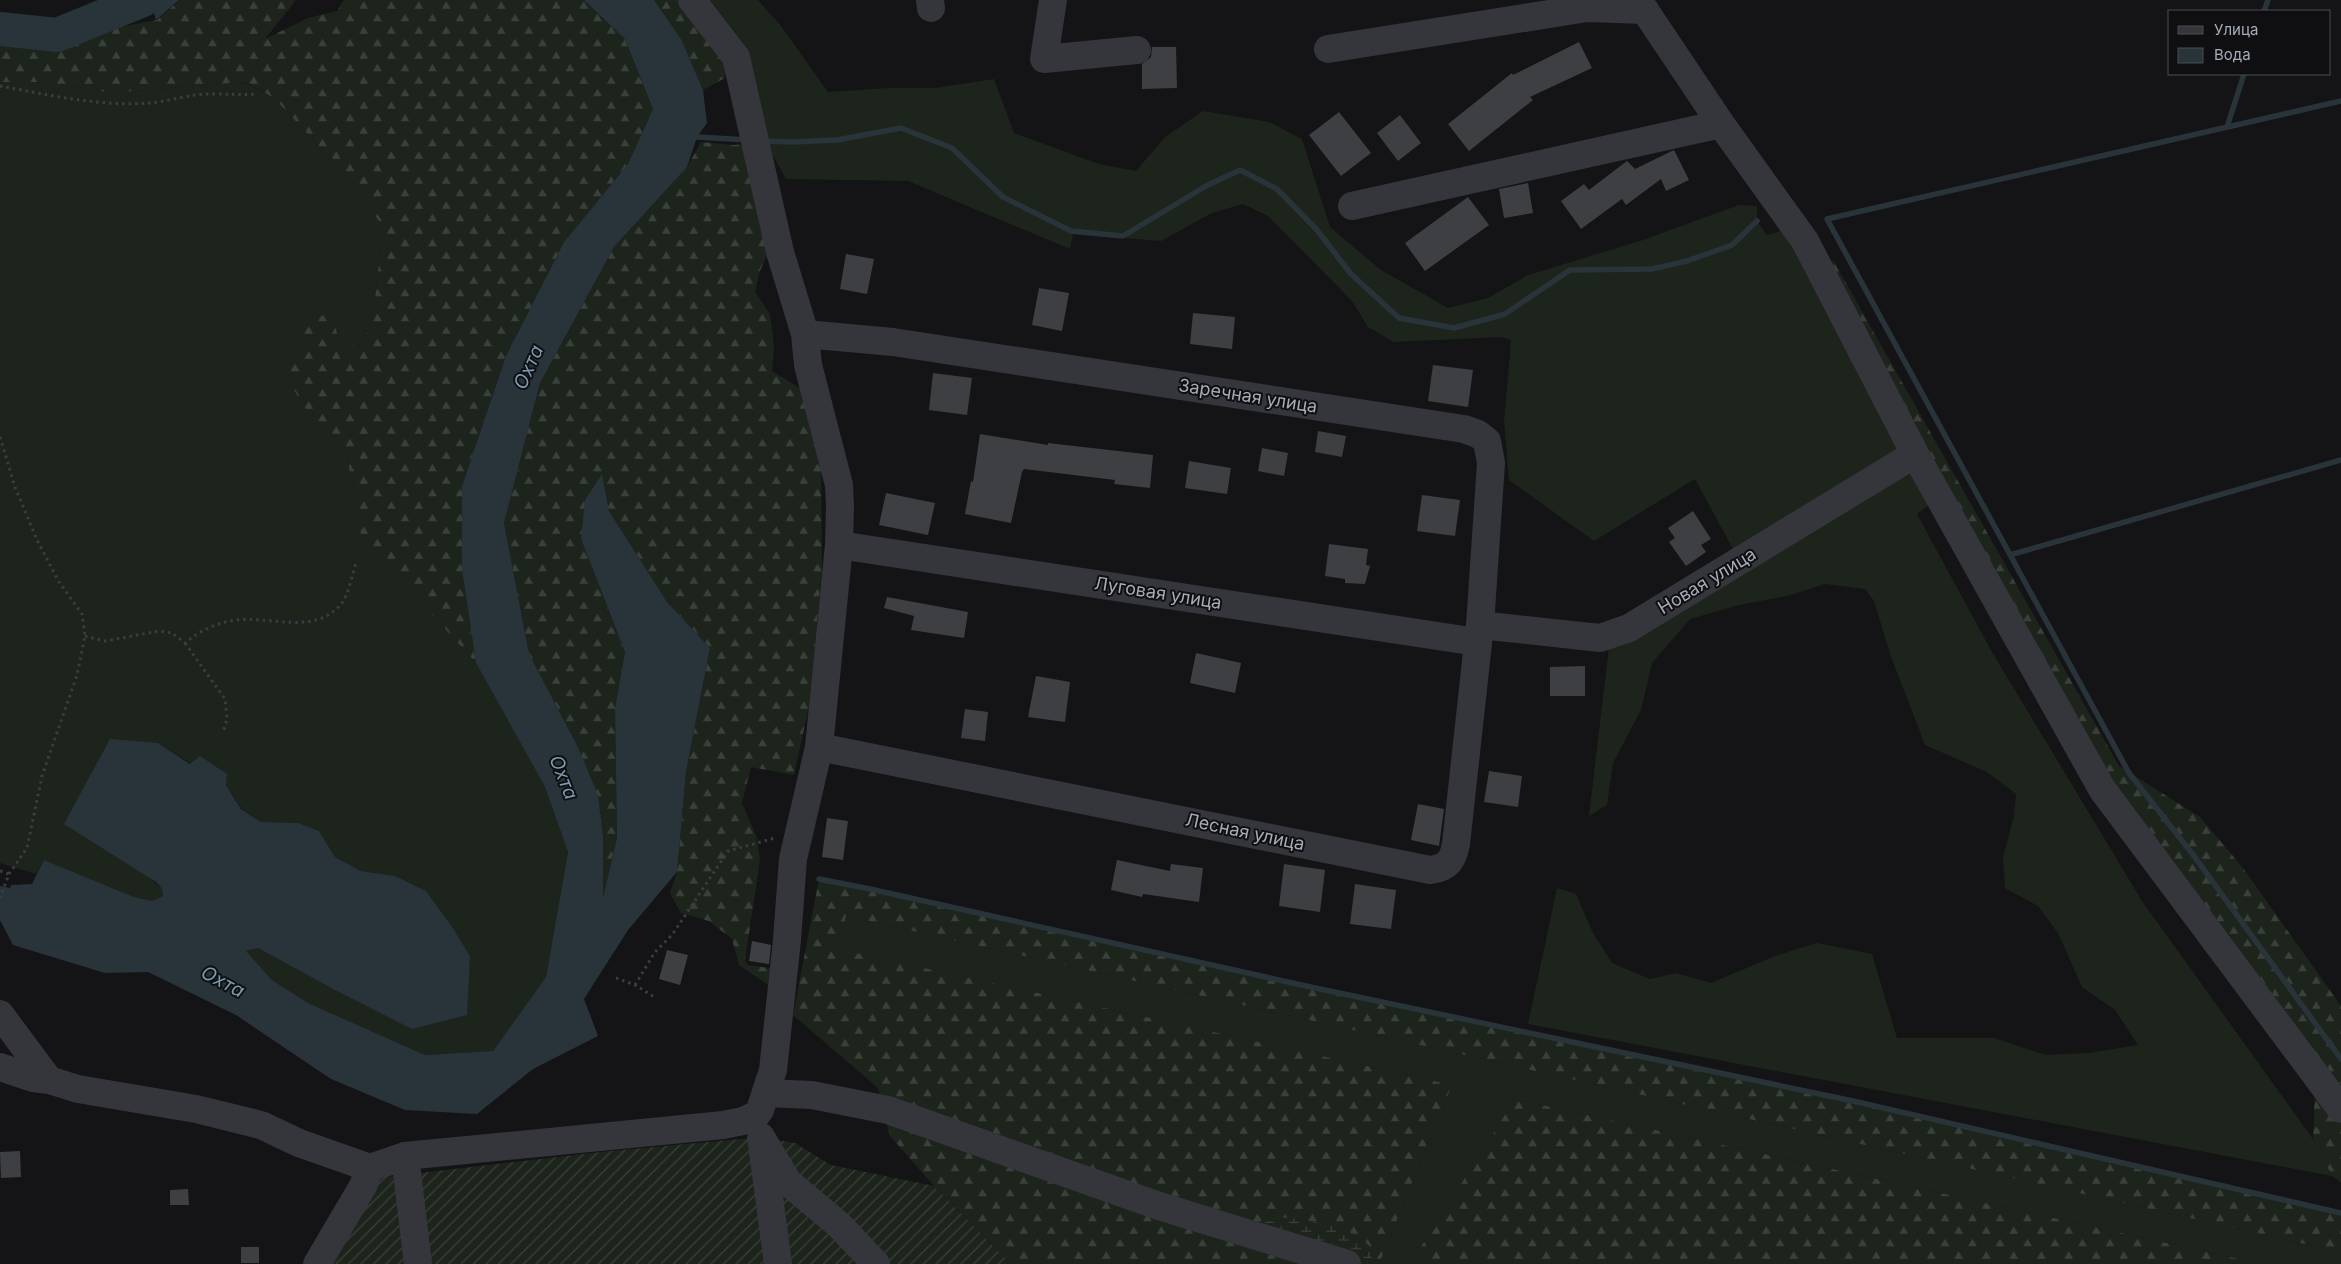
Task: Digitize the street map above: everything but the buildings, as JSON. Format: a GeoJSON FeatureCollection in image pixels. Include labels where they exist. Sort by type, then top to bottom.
{"type":"FeatureCollection","features":[{"type":"Feature","properties":{"kind":"street"},"geometry":{"type":"LineString","coordinates":[[0,1067],[33,1078],[49,1080],[78,1089],[196,1109],[262,1125],[299,1142],[370,1168],[405,1156],[723,1125],[744,1121],[756,1115],[760,1110],[773,1070],[780,1018],[793,859],[820,747],[839,545],[839,486],[808,365],[805,334],[780,252],[736,57],[692,0]]}},
{"type":"Feature","properties":{"kind":"street"},"geometry":{"type":"LineString","coordinates":[[1053,0],[1044,59],[1137,50]]}},
{"type":"Feature","properties":{"kind":"street"},"geometry":{"type":"LineString","coordinates":[[1328,49],[1587,8],[1641,5],[1721,124],[1805,241],[1915,454],[2102,789],[2341,1109]]}},
{"type":"Feature","properties":{"kind":"street"},"geometry":{"type":"LineString","coordinates":[[1352,206],[1721,124]]}},
{"type":"Feature","properties":{"kind":"street","name":"Заречная улица"},"geometry":{"type":"LineString","coordinates":[[805,334],[923,347],[1464,429],[1478,434],[1487,441],[1491,463],[1478,634]]}},
{"type":"Feature","properties":{"kind":"street","name":"Новая улица"},"geometry":{"type":"LineString","coordinates":[[1478,634],[1600,638],[1629,628],[1915,454]]}},
{"type":"Feature","properties":{"kind":"street","name":"Луговая улица"},"geometry":{"type":"LineString","coordinates":[[839,545],[1478,634]]}},
{"type":"Feature","properties":{"kind":"street","name":"Лесная улица"},"geometry":{"type":"LineString","coordinates":[[820,747],[1420,868],[1438,869],[1446,867],[1454,858],[1478,634]]}},
{"type":"Feature","properties":{"kind":"street"},"geometry":{"type":"LineString","coordinates":[[0,1014],[49,1080]]}},
{"type":"Feature","properties":{"kind":"street"},"geometry":{"type":"LineString","coordinates":[[766,1093],[812,1094],[888,1110],[1160,1206],[1347,1264]]}},
{"type":"Feature","properties":{"kind":"street"},"geometry":{"type":"LineString","coordinates":[[778,1264],[761,1137],[788,1182],[838,1226],[876,1264]]}},
{"type":"Feature","properties":{"kind":"street"},"geometry":{"type":"LineString","coordinates":[[405,1156],[418,1264]]}},
{"type":"Feature","properties":{"kind":"street"},"geometry":{"type":"LineString","coordinates":[[317,1264],[363,1186],[370,1168]]}},
{"type":"Feature","properties":{"kind":"path"},"geometry":{"type":"LineString","coordinates":[[0,86],[84,100],[150,103],[211,94],[232,96],[257,94]]}},
{"type":"Feature","properties":{"kind":"path"},"geometry":{"type":"LineString","coordinates":[[0,438],[15,487],[37,540],[59,582],[82,614],[85,636],[76,675],[42,776],[27,848],[9,874],[0,898]]}},
{"type":"Feature","properties":{"kind":"path"},"geometry":{"type":"LineString","coordinates":[[185,643],[199,631],[236,620],[302,623],[325,617],[343,602],[356,563]]}},
{"type":"Feature","properties":{"kind":"path"},"geometry":{"type":"LineString","coordinates":[[85,636],[105,641],[159,631],[172,632],[185,643],[225,698],[227,719],[223,733]]}},
{"type":"Feature","properties":{"kind":"path"},"geometry":{"type":"LineString","coordinates":[[635,984],[655,952],[672,935],[728,851],[776,838]]}},
{"type":"Feature","properties":{"kind":"path"},"geometry":{"type":"LineString","coordinates":[[0,870],[9,874]]}},
{"type":"Feature","properties":{"kind":"path"},"geometry":{"type":"LineString","coordinates":[[616,978],[635,984],[656,998]]}},
{"type":"Feature","properties":{"kind":"green space"},"geometry":{"type":"Polygon","coordinates":[[[180,0],[296,0],[265,39],[308,18],[337,11],[344,0],[584,0],[625,39],[653,109],[628,164],[564,242],[506,356],[462,486],[462,570],[476,663],[361,536],[347,456],[322,437],[287,378],[310,316],[331,315],[342,348],[363,344],[373,316],[383,226],[317,144],[274,98],[245,82],[111,93],[47,82],[0,82],[0,36],[56,39],[157,20],[180,0]]]}},
{"type":"Feature","properties":{"kind":"green space"},"geometry":{"type":"Polygon","coordinates":[[[654,0],[683,0],[724,56],[725,78],[703,90],[681,39],[654,0]]]}},
{"type":"Feature","properties":{"kind":"green space"},"geometry":{"type":"Polygon","coordinates":[[[710,0],[758,0],[781,26],[828,92],[888,88],[935,88],[994,79],[1014,133],[1099,164],[1136,171],[1165,137],[1203,111],[1269,122],[1302,139],[1330,227],[1381,270],[1448,308],[1488,298],[1528,275],[1640,241],[1739,205],[1757,206],[1757,221],[1767,235],[1795,227],[1938,499],[1917,514],[1992,652],[2142,901],[2313,1139],[2332,1176],[1528,1024],[1557,888],[1576,894],[1593,933],[1612,963],[1650,979],[1676,973],[1711,983],[1775,956],[1817,943],[1872,954],[1897,1038],[1994,1038],[2046,1055],[2088,1053],[2138,1045],[2115,1010],[2082,987],[2058,933],[2038,906],[2005,888],[2003,857],[2014,816],[2016,794],[1987,772],[1925,745],[1890,654],[1874,601],[1865,589],[1825,584],[1787,596],[1739,605],[1690,619],[1652,663],[1641,710],[1613,763],[1607,805],[1589,816],[1611,630],[1734,551],[1695,479],[1594,541],[1509,480],[1504,422],[1511,340],[1501,337],[1394,342],[1368,327],[1352,301],[1268,216],[1243,204],[1212,213],[1161,241],[1073,234],[1070,249],[908,181],[786,179],[765,141],[761,107],[746,47],[710,0]]]}},
{"type":"Feature","properties":{"kind":"green space"},"geometry":{"type":"Polygon","coordinates":[[[0,82],[47,82],[111,93],[244,82],[274,98],[317,144],[383,226],[373,316],[363,344],[342,348],[331,315],[322,437],[347,456],[362,536],[476,663],[545,787],[568,852],[546,977],[493,1051],[425,1055],[308,1003],[272,980],[246,951],[258,948],[331,988],[470,956],[453,928],[426,891],[395,876],[361,871],[335,857],[319,831],[299,823],[261,822],[242,809],[226,785],[158,743],[142,871],[162,889],[163,896],[152,901],[134,897],[44,860],[36,874],[0,863],[0,82]]]}},
{"type":"Feature","properties":{"kind":"green space"},"geometry":{"type":"Polygon","coordinates":[[[701,142],[733,145],[747,144],[770,248],[760,271],[755,292],[770,314],[774,345],[772,371],[806,392],[821,456],[822,569],[809,706],[794,775],[751,767],[742,803],[757,838],[760,860],[745,960],[748,965],[770,968],[768,985],[739,965],[732,939],[709,921],[681,913],[670,893],[677,872],[686,772],[710,648],[667,602],[609,511],[601,475],[581,539],[625,652],[615,708],[617,838],[602,900],[603,838],[577,745],[529,654],[504,523],[540,383],[614,247],[687,167],[701,142]]]}},
{"type":"Feature","properties":{"kind":"green space"},"geometry":{"type":"Polygon","coordinates":[[[1828,259],[1834,262],[2119,766],[2200,817],[2243,868],[2341,1006],[2341,1182],[2332,1176],[2313,1139],[2316,1062],[2108,783],[2007,601],[1828,259]]]}},
{"type":"Feature","properties":{"kind":"green space"},"geometry":{"type":"Polygon","coordinates":[[[819,879],[1306,986],[1853,1101],[2341,1213],[2341,1252],[846,916],[839,949],[1452,1085],[1379,1264],[1011,1264],[934,1186],[890,1136],[878,1088],[793,1015],[819,879]]]}},
{"type":"Feature","properties":{"kind":"green space"},"geometry":{"type":"Polygon","coordinates":[[[846,916],[2341,1252],[2341,1264],[2262,1264],[1515,1099],[1410,1264],[1379,1264],[1452,1085],[838,949],[846,916]]]}},
{"type":"Feature","properties":{"kind":"green space"},"geometry":{"type":"Polygon","coordinates":[[[1515,1099],[2262,1264],[1410,1264],[1515,1099]]]}},
{"type":"Feature","properties":{"kind":"green space"},"geometry":{"type":"Polygon","coordinates":[[[761,1137],[795,1143],[831,1165],[934,1186],[1011,1264],[324,1264],[374,1184],[385,1177],[601,1152],[761,1137]]]}},
{"type":"Feature","properties":{"kind":"green space"},"geometry":{"type":"Polygon","coordinates":[[[1279,1217],[1329,1226],[1355,1235],[1365,1241],[1371,1249],[1372,1261],[1354,1262],[1276,1238],[1264,1223],[1279,1217]]]}},
{"type":"Feature","properties":{"kind":"water"},"geometry":{"type":"Polygon","coordinates":[[[150,0],[179,0],[156,20],[150,0]]]}},
{"type":"Feature","properties":{"kind":"water"},"geometry":{"type":"Polygon","coordinates":[[[584,0],[654,0],[681,39],[703,90],[707,123],[697,137],[687,167],[614,247],[540,383],[504,523],[529,654],[577,745],[598,795],[603,838],[603,897],[617,838],[615,708],[625,652],[581,539],[585,500],[602,474],[609,511],[667,602],[710,648],[686,772],[677,872],[628,930],[584,999],[598,1036],[533,1069],[477,1114],[405,1110],[331,1079],[236,1015],[148,972],[105,973],[13,945],[0,920],[11,885],[32,884],[44,860],[134,897],[152,901],[163,896],[162,889],[156,882],[64,824],[110,739],[158,743],[190,764],[200,756],[227,774],[226,785],[241,809],[261,822],[299,823],[319,831],[335,857],[361,871],[395,876],[426,891],[453,928],[470,956],[467,1015],[412,1029],[258,948],[246,951],[272,980],[308,1003],[425,1055],[493,1051],[546,977],[568,852],[545,787],[476,663],[462,570],[462,486],[506,356],[564,242],[628,164],[653,109],[625,39],[584,0]]]}},
{"type":"Feature","properties":{"kind":"waterway","name":"Охта"},"geometry":{"type":"LineString","coordinates":[[0,29],[57,35],[143,0]]}},
{"type":"Feature","properties":{"kind":"waterway"},"geometry":{"type":"LineString","coordinates":[[2264,10],[2268,0]]}},
{"type":"Feature","properties":{"kind":"waterway"},"geometry":{"type":"LineString","coordinates":[[2227,127],[2244,75]]}},
{"type":"Feature","properties":{"kind":"waterway"},"geometry":{"type":"LineString","coordinates":[[2341,101],[1827,219],[2129,773],[2194,856],[2341,1059]]}},
{"type":"Feature","properties":{"kind":"waterway"},"geometry":{"type":"LineString","coordinates":[[762,141],[837,140],[901,128],[952,148],[1003,197],[1071,231],[1123,236],[1206,186],[1240,170],[1277,189],[1317,230],[1351,274],[1399,318],[1454,328],[1505,314],[1570,270],[1652,269],[1687,261],[1732,245],[1757,221]]}},
{"type":"Feature","properties":{"kind":"waterway"},"geometry":{"type":"LineString","coordinates":[[697,137],[748,140]]}},
{"type":"Feature","properties":{"kind":"waterway"},"geometry":{"type":"LineString","coordinates":[[2010,555],[2341,460]]}},
{"type":"Feature","properties":{"kind":"waterway"},"geometry":{"type":"LineString","coordinates":[[819,879],[1306,986],[1853,1101],[2341,1213]]}},
{"type":"Feature","properties":{"kind":"waterway","name":"Охта"},"geometry":{"type":"LineString","coordinates":[[0,903],[48,917]]}}]}
